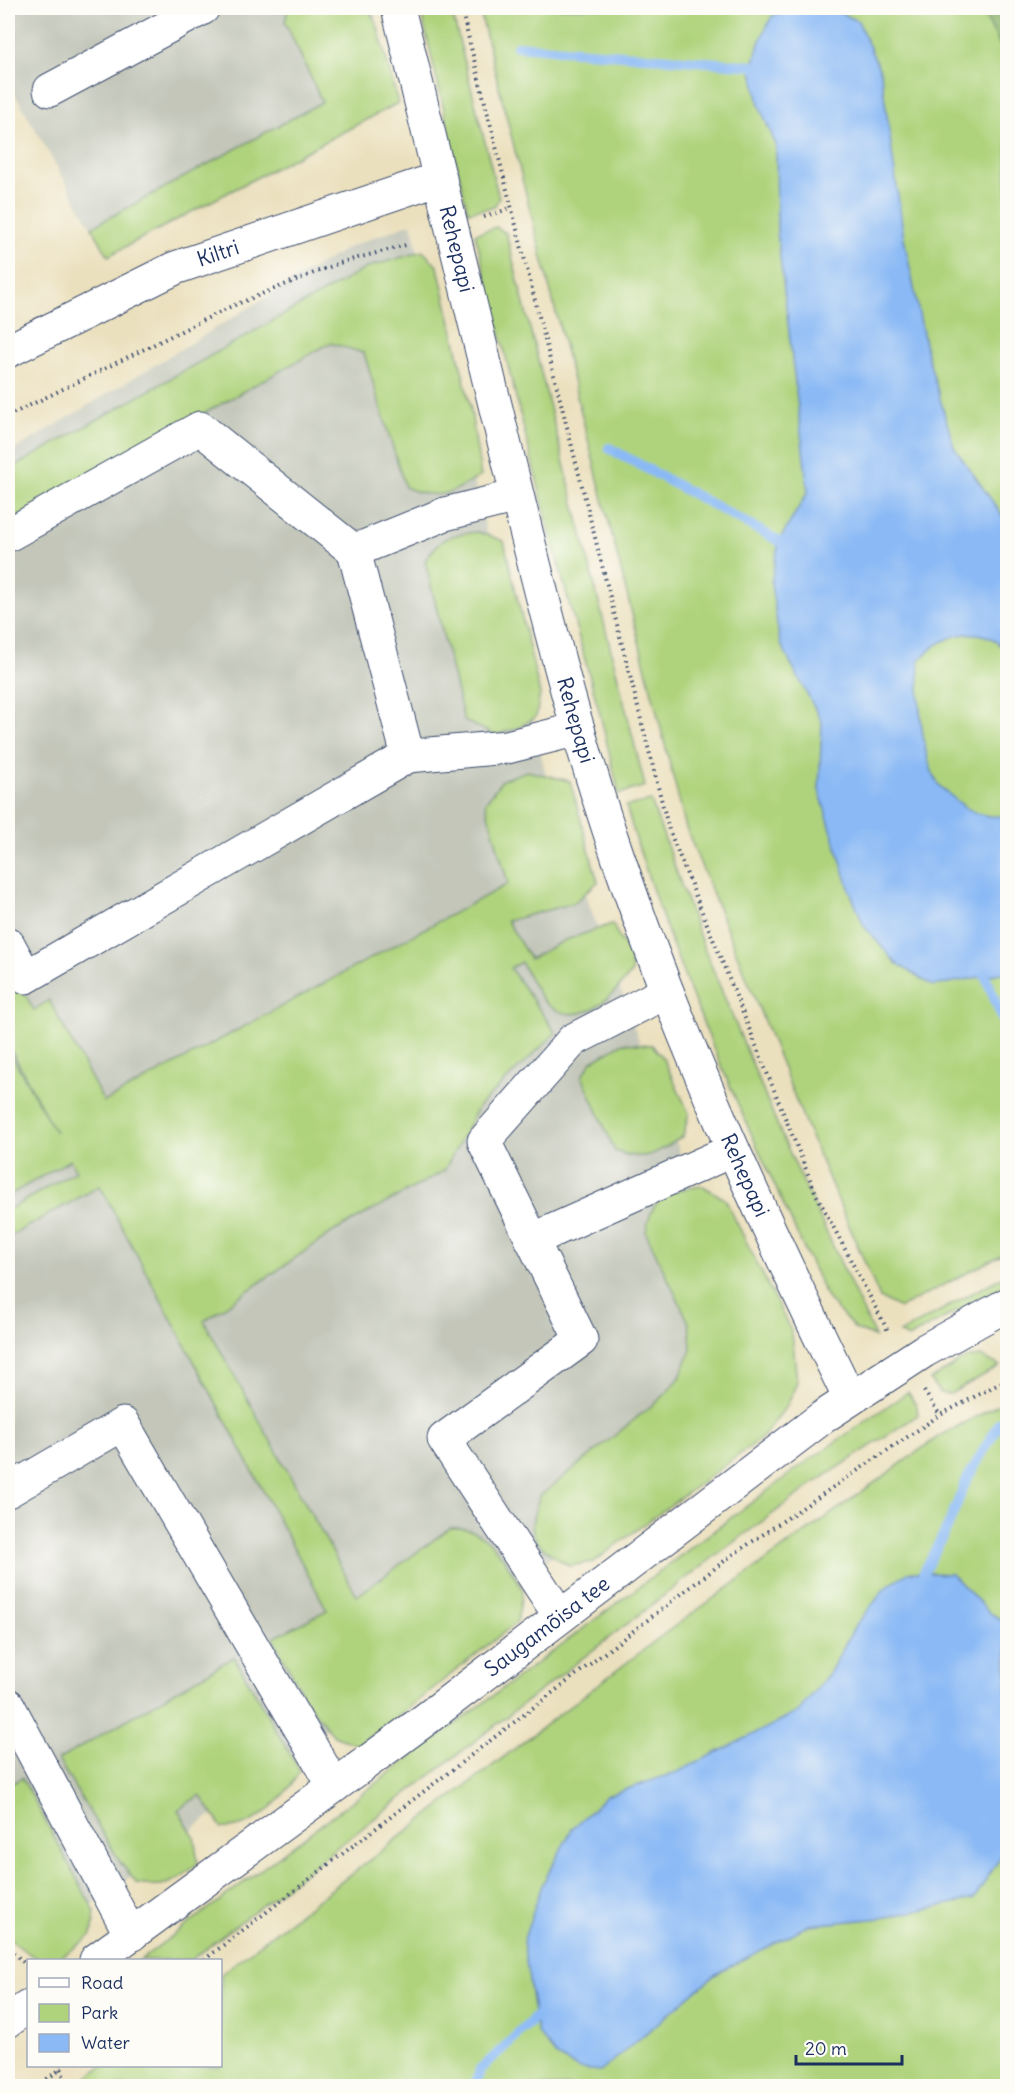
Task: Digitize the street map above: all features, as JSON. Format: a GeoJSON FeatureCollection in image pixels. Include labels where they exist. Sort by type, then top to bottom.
{"type":"FeatureCollection","features":[{"type":"Feature","properties":{"kind":"street"},"geometry":{"type":"LineString","coordinates":[[50,90],[205,8]]}},
{"type":"Feature","properties":{"kind":"street","name":"Rehepapi"},"geometry":{"type":"LineString","coordinates":[[398,8],[517,496],[578,729],[616,854],[666,992],[733,1150],[850,1399]]}},
{"type":"Feature","properties":{"kind":"street","name":"Kiltri"},"geometry":{"type":"LineString","coordinates":[[8,351],[175,268],[440,178]]}},
{"type":"Feature","properties":{"kind":"street"},"geometry":{"type":"LineString","coordinates":[[8,535],[200,428],[354,551],[408,756]]}},
{"type":"Feature","properties":{"kind":"street"},"geometry":{"type":"LineString","coordinates":[[354,551],[445,514],[517,496]]}},
{"type":"Feature","properties":{"kind":"street"},"geometry":{"type":"LineString","coordinates":[[8,944],[26,977],[408,756],[507,747],[578,729]]}},
{"type":"Feature","properties":{"kind":"street"},"geometry":{"type":"LineString","coordinates":[[560,1616],[444,1439],[581,1340],[484,1141],[573,1040],[666,992]]}},
{"type":"Feature","properties":{"kind":"street"},"geometry":{"type":"LineString","coordinates":[[532,1240],[733,1150]]}},
{"type":"Feature","properties":{"kind":"street","name":"Saugamõisa tee"},"geometry":{"type":"LineString","coordinates":[[97,1959],[334,1786],[850,1399],[924,1351],[1008,1304]]}},
{"type":"Feature","properties":{"kind":"street"},"geometry":{"type":"LineString","coordinates":[[8,1491],[123,1424],[334,1786]]}},
{"type":"Feature","properties":{"kind":"street"},"geometry":{"type":"LineString","coordinates":[[8,1705],[131,1935]]}},
{"type":"Feature","properties":{"kind":"street"},"geometry":{"type":"LineString","coordinates":[[8,2021],[27,2008]]}},
{"type":"Feature","properties":{"kind":"path"},"geometry":{"type":"LineString","coordinates":[[461,8],[669,830],[816,1194],[893,1340]]}},
{"type":"Feature","properties":{"kind":"path"},"geometry":{"type":"LineString","coordinates":[[473,220],[512,208]]}},
{"type":"Feature","properties":{"kind":"path"},"geometry":{"type":"LineString","coordinates":[[8,417],[232,306],[339,263],[406,245]]}},
{"type":"Feature","properties":{"kind":"path"},"geometry":{"type":"LineString","coordinates":[[205,1959],[731,1556],[940,1415],[1008,1379]]}},
{"type":"Feature","properties":{"kind":"path"},"geometry":{"type":"LineString","coordinates":[[919,1384],[940,1415]]}},
{"type":"Feature","properties":{"kind":"path"},"geometry":{"type":"LineString","coordinates":[[8,1951],[13,1952],[27,1966]]}},
{"type":"Feature","properties":{"kind":"path"},"geometry":{"type":"LineString","coordinates":[[37,2086],[63,2067]]}},
{"type":"Feature","properties":{"kind":"path"},"geometry":{"type":"LineString","coordinates":[[60,2069],[69,2086]]}},
{"type":"Feature","properties":{"kind":"shaded area"},"geometry":{"type":"Polygon","coordinates":[[[8,8],[373,8],[398,103],[103,247],[8,82],[8,8]]]}},
{"type":"Feature","properties":{"kind":"shaded area"},"geometry":{"type":"Polygon","coordinates":[[[411,223],[554,808],[717,1254],[762,1397],[48,1939],[8,1924],[8,1196],[70,1160],[8,1049],[8,454],[349,247],[411,223]]]}},
{"type":"Feature","properties":{"kind":"green space"},"geometry":{"type":"Polygon","coordinates":[[[288,8],[368,8],[377,24],[398,103],[108,256],[92,227],[322,102],[285,22],[288,8]]]}},
{"type":"Feature","properties":{"kind":"green space"},"geometry":{"type":"Polygon","coordinates":[[[420,8],[451,8],[499,198],[494,207],[468,212],[420,8]]]}},
{"type":"Feature","properties":{"kind":"green space"},"geometry":{"type":"Polygon","coordinates":[[[479,8],[981,8],[1007,58],[1007,1252],[900,1308],[880,1298],[808,1130],[686,828],[479,8]]]}},
{"type":"Feature","properties":{"kind":"green space"},"geometry":{"type":"Polygon","coordinates":[[[981,8],[1007,8],[1007,58],[981,8]]]}},
{"type":"Feature","properties":{"kind":"green space"},"geometry":{"type":"Polygon","coordinates":[[[496,227],[506,233],[645,786],[619,794],[600,714],[551,537],[475,234],[496,227]]]}},
{"type":"Feature","properties":{"kind":"green space"},"geometry":{"type":"Polygon","coordinates":[[[423,251],[438,267],[470,405],[481,476],[453,491],[436,495],[417,492],[405,487],[364,353],[330,343],[8,523],[8,470],[368,267],[423,251]]]}},
{"type":"Feature","properties":{"kind":"green space"},"geometry":{"type":"Polygon","coordinates":[[[478,532],[504,541],[540,694],[536,717],[518,728],[495,735],[464,721],[425,561],[447,538],[478,532]]]}},
{"type":"Feature","properties":{"kind":"green space"},"geometry":{"type":"Polygon","coordinates":[[[527,771],[570,781],[598,882],[574,903],[507,921],[530,959],[563,941],[612,924],[630,957],[632,972],[606,1000],[584,1012],[573,1014],[561,1012],[545,1002],[521,962],[510,968],[556,1033],[479,1106],[444,1171],[333,1232],[204,1321],[357,1596],[450,1528],[463,1528],[485,1538],[502,1557],[523,1590],[517,1622],[383,1728],[357,1745],[334,1736],[308,1704],[273,1638],[327,1610],[100,1186],[8,1237],[8,1210],[76,1171],[70,1160],[8,1196],[8,1049],[55,1132],[8,1044],[8,963],[34,1010],[49,1000],[104,1102],[508,884],[485,803],[502,780],[527,771]]]}},
{"type":"Feature","properties":{"kind":"green space"},"geometry":{"type":"Polygon","coordinates":[[[651,801],[702,943],[782,1136],[875,1337],[855,1329],[827,1298],[743,1117],[691,994],[626,806],[651,801]]]}},
{"type":"Feature","properties":{"kind":"green space"},"geometry":{"type":"Polygon","coordinates":[[[623,1043],[652,1045],[663,1058],[689,1113],[683,1136],[658,1151],[643,1156],[615,1151],[582,1076],[592,1061],[623,1043]]]}},
{"type":"Feature","properties":{"kind":"green space"},"geometry":{"type":"Polygon","coordinates":[[[703,1186],[725,1199],[792,1333],[797,1382],[788,1404],[762,1438],[593,1562],[569,1566],[548,1552],[535,1538],[533,1522],[535,1510],[540,1496],[661,1398],[679,1379],[691,1350],[689,1323],[646,1233],[652,1210],[663,1197],[680,1190],[703,1186]]]}},
{"type":"Feature","properties":{"kind":"green space"},"geometry":{"type":"Polygon","coordinates":[[[1007,1274],[1007,1284],[908,1338],[900,1333],[1007,1274]]]}},
{"type":"Feature","properties":{"kind":"green space"},"geometry":{"type":"Polygon","coordinates":[[[981,1356],[1000,1366],[950,1394],[940,1393],[930,1380],[964,1359],[981,1356]]]}},
{"type":"Feature","properties":{"kind":"green space"},"geometry":{"type":"Polygon","coordinates":[[[908,1392],[917,1407],[918,1415],[816,1482],[715,1556],[192,1959],[141,1959],[799,1467],[908,1392]]]}},
{"type":"Feature","properties":{"kind":"green space"},"geometry":{"type":"Polygon","coordinates":[[[1007,1400],[1007,2086],[89,2086],[85,2079],[101,2067],[222,2067],[222,1973],[668,1631],[938,1437],[1007,1400]]]}},
{"type":"Feature","properties":{"kind":"green space"},"geometry":{"type":"Polygon","coordinates":[[[234,1657],[300,1771],[277,1801],[246,1824],[222,1828],[200,1795],[178,1810],[194,1836],[198,1863],[184,1875],[164,1885],[137,1884],[120,1862],[58,1760],[234,1657]]]}},
{"type":"Feature","properties":{"kind":"green space"},"geometry":{"type":"Polygon","coordinates":[[[22,1778],[95,1912],[92,1935],[58,1958],[40,1959],[8,1938],[8,1785],[22,1778]]]}},
{"type":"Feature","properties":{"kind":"water"},"geometry":{"type":"Polygon","coordinates":[[[790,9],[833,9],[858,21],[881,73],[904,238],[927,354],[954,447],[1007,522],[1007,652],[989,637],[979,634],[959,635],[941,642],[926,653],[919,660],[919,674],[924,743],[933,774],[940,786],[971,810],[989,816],[1007,815],[1007,972],[933,986],[896,963],[864,926],[850,891],[819,790],[822,722],[780,643],[771,583],[779,541],[808,492],[777,231],[776,145],[759,105],[752,70],[759,43],[772,16],[790,9]]]}},
{"type":"Feature","properties":{"kind":"water"},"geometry":{"type":"Polygon","coordinates":[[[909,1572],[952,1574],[990,1613],[1007,1623],[1007,1847],[974,1899],[882,1918],[809,1925],[716,1974],[601,2071],[580,2069],[557,2057],[537,2032],[523,1942],[542,1885],[572,1829],[606,1796],[680,1771],[798,1712],[830,1672],[854,1628],[885,1588],[909,1572]]]}},
{"type":"Feature","properties":{"kind":"waterway"},"geometry":{"type":"LineString","coordinates":[[517,46],[765,67]]}},
{"type":"Feature","properties":{"kind":"waterway"},"geometry":{"type":"LineString","coordinates":[[609,448],[790,547]]}},
{"type":"Feature","properties":{"kind":"waterway"},"geometry":{"type":"LineString","coordinates":[[981,965],[1008,1033]]}},
{"type":"Feature","properties":{"kind":"waterway"},"geometry":{"type":"LineString","coordinates":[[917,1585],[948,1526],[966,1481],[1000,1422]]}},
{"type":"Feature","properties":{"kind":"waterway"},"geometry":{"type":"LineString","coordinates":[[475,2086],[480,2070],[545,2008]]}}]}
